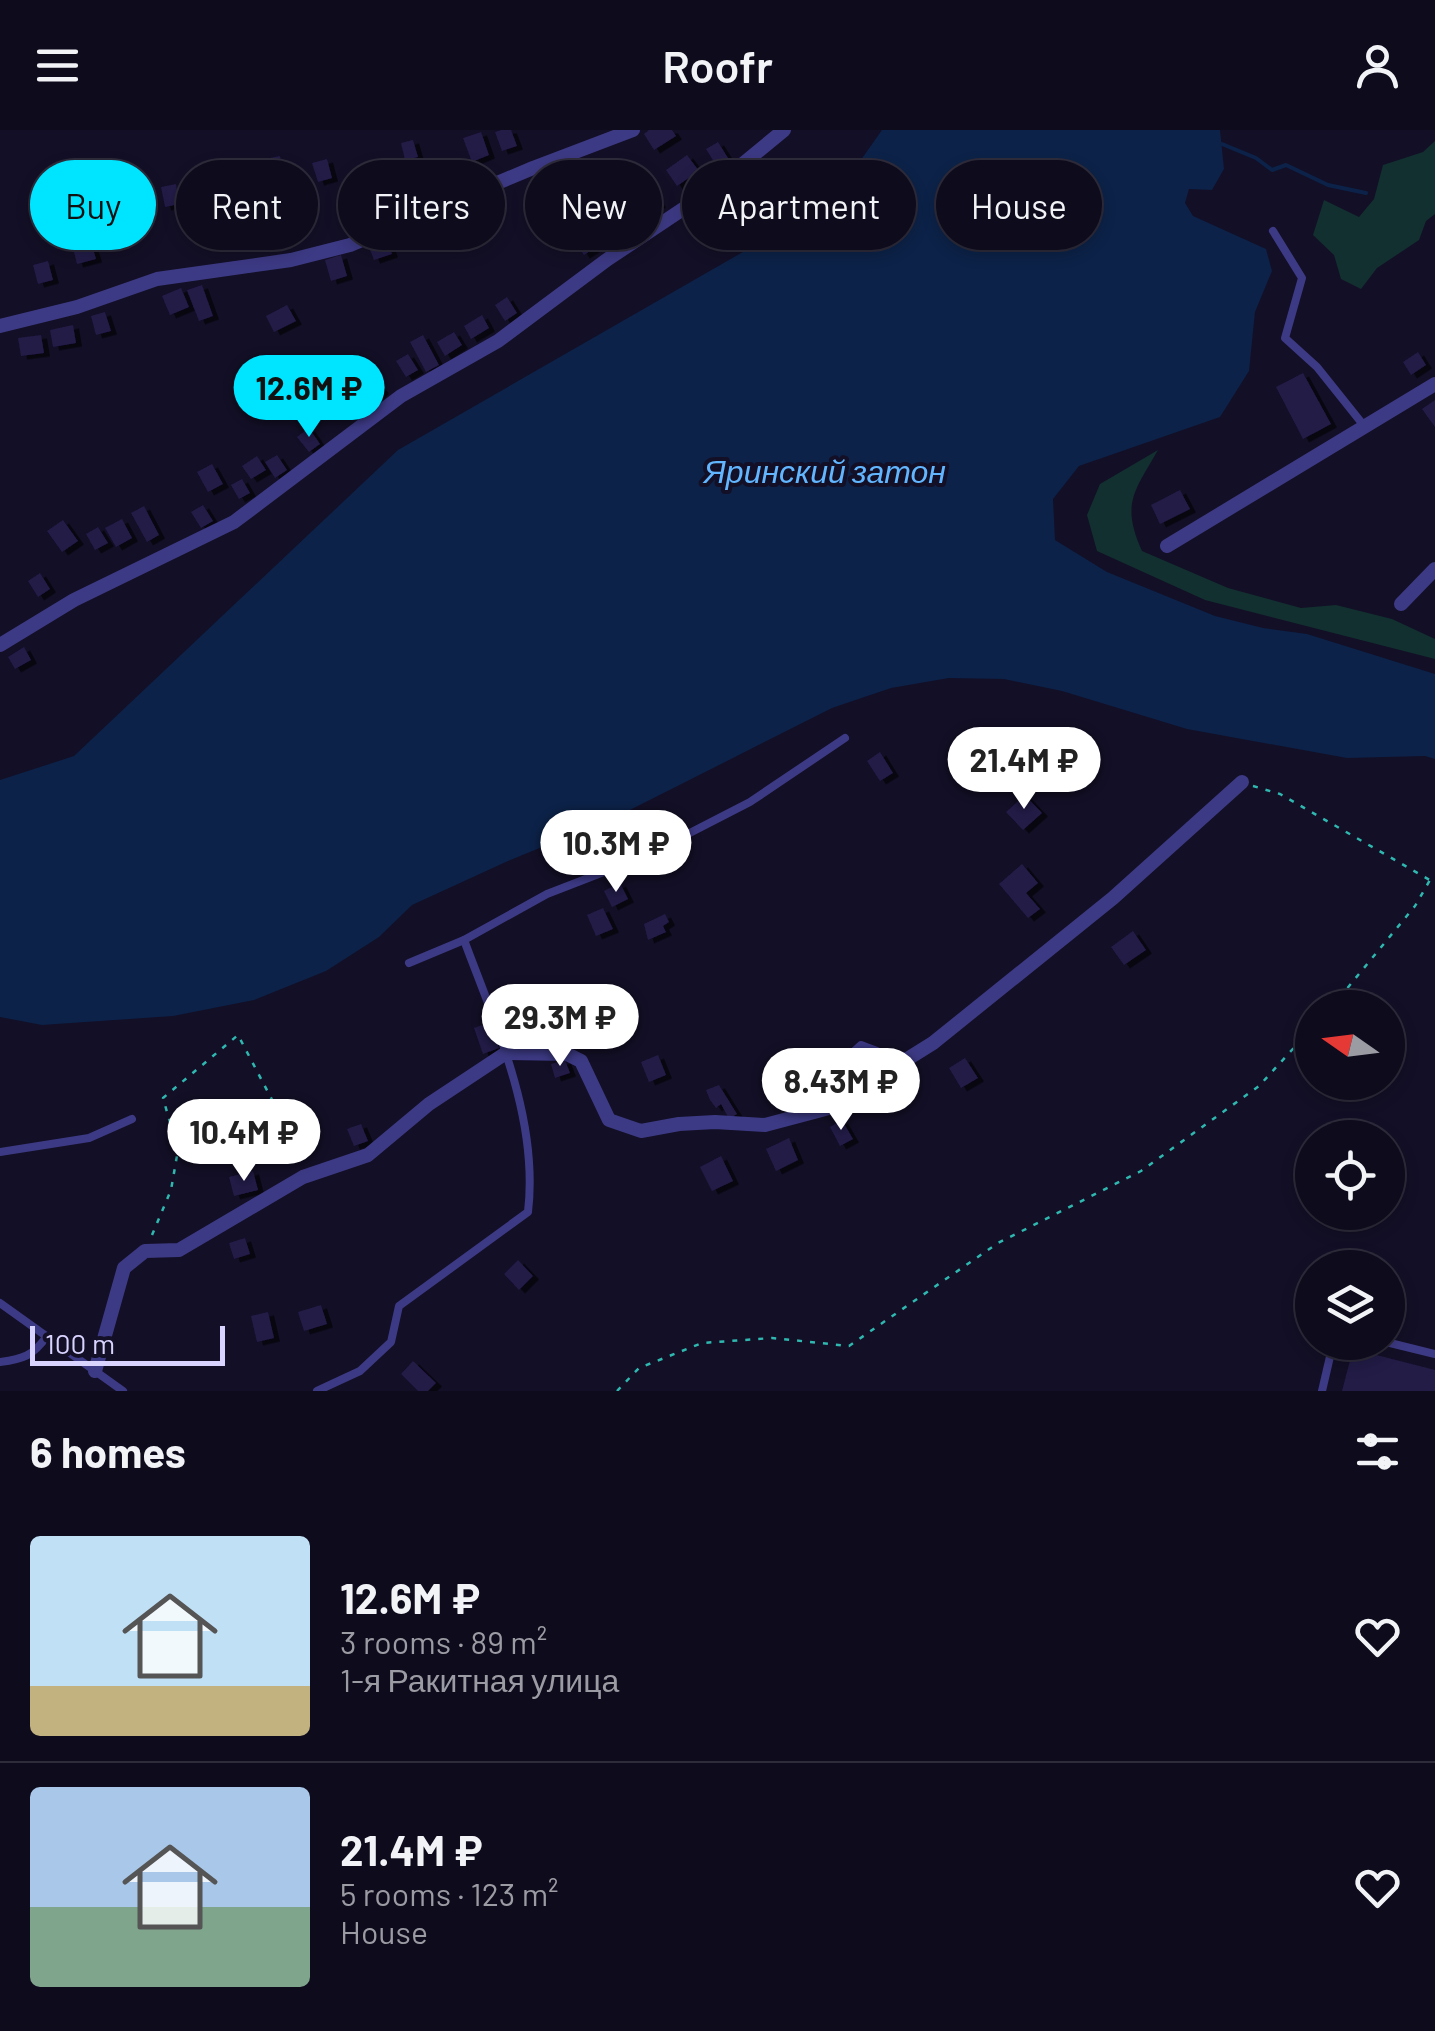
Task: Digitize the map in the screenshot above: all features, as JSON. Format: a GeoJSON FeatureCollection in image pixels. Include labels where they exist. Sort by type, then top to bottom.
{"type":"FeatureCollection","features":[{"type":"Feature","properties":{"kind":"street"},"geometry":{"type":"LineString","coordinates":[[0,326],[77,307],[156,279],[292,260],[350,245],[633,130]]}},
{"type":"Feature","properties":{"kind":"street"},"geometry":{"type":"LineString","coordinates":[[0,645],[74,600],[234,522],[401,396],[498,341],[608,259],[710,191],[784,130]]}},
{"type":"Feature","properties":{"kind":"street"},"geometry":{"type":"LineString","coordinates":[[1166,546],[1435,384]]}},
{"type":"Feature","properties":{"kind":"street"},"geometry":{"type":"LineString","coordinates":[[1401,604],[1435,570]]}},
{"type":"Feature","properties":{"kind":"street"},"geometry":{"type":"LineString","coordinates":[[94,1371],[124,1268],[146,1251],[179,1250],[303,1177],[368,1154],[429,1104],[506,1053],[567,1054],[582,1061],[609,1120],[641,1131],[716,1122],[765,1126],[829,1108],[933,1042],[1113,898],[1242,782]]}},
{"type":"Feature","properties":{"kind":"lane"},"geometry":{"type":"LineString","coordinates":[[1273,231],[1302,278],[1285,338],[1317,367],[1365,427]]}},
{"type":"Feature","properties":{"kind":"lane"},"geometry":{"type":"LineString","coordinates":[[408,963],[464,940],[547,894],[645,856],[750,802],[845,738]]}},
{"type":"Feature","properties":{"kind":"lane"},"geometry":{"type":"LineString","coordinates":[[317,1391],[360,1371],[391,1342],[398,1306],[528,1212],[530,1149],[506,1053],[464,940]]}},
{"type":"Feature","properties":{"kind":"lane"},"geometry":{"type":"LineString","coordinates":[[858,1090],[848,1070],[850,1055],[861,1045],[877,1051],[893,1068]]}},
{"type":"Feature","properties":{"kind":"lane"},"geometry":{"type":"LineString","coordinates":[[0,1152],[89,1138],[132,1119]]}},
{"type":"Feature","properties":{"kind":"lane"},"geometry":{"type":"LineString","coordinates":[[0,1303],[123,1391]]}},
{"type":"Feature","properties":{"kind":"lane"},"geometry":{"type":"LineString","coordinates":[[0,1362],[24,1360],[36,1352],[47,1336]]}},
{"type":"Feature","properties":{"kind":"lane"},"geometry":{"type":"LineString","coordinates":[[1405,1347],[1435,1354]]}},
{"type":"Feature","properties":{"kind":"lane"},"geometry":{"type":"LineString","coordinates":[[1322,1391],[1329,1360]]}},
{"type":"Feature","properties":{"kind":"path"},"geometry":{"type":"LineString","coordinates":[[1242,782],[1280,794],[1435,883]]}},
{"type":"Feature","properties":{"kind":"path"},"geometry":{"type":"LineString","coordinates":[[1346,990],[1415,906],[1430,880]]}},
{"type":"Feature","properties":{"kind":"path"},"geometry":{"type":"LineString","coordinates":[[146,1251],[171,1190],[178,1150],[163,1098],[238,1035],[279,1113],[303,1177]]}},
{"type":"Feature","properties":{"kind":"path"},"geometry":{"type":"LineString","coordinates":[[617,1391],[639,1368],[702,1344],[772,1338],[849,1346],[998,1243],[1142,1171],[1260,1086],[1295,1047]]}},
{"type":"Feature","properties":{"kind":"green space"},"geometry":{"type":"Polygon","coordinates":[[[1435,141],[1435,214],[1426,221],[1419,240],[1377,268],[1361,289],[1341,279],[1334,255],[1313,235],[1324,200],[1359,217],[1374,199],[1383,165],[1423,152],[1435,141]]]}},
{"type":"Feature","properties":{"kind":"green space"},"geometry":{"type":"Polygon","coordinates":[[[1158,450],[1133,499],[1132,521],[1142,551],[1228,588],[1301,608],[1336,605],[1392,619],[1435,639],[1435,659],[1205,600],[1097,551],[1087,515],[1100,484],[1158,450]]]}},
{"type":"Feature","properties":{"kind":"water","name":"Яринский затон"},"geometry":{"type":"Polygon","coordinates":[[[882,130],[1220,130],[1224,169],[1212,190],[1189,189],[1185,203],[1193,216],[1266,249],[1272,271],[1255,312],[1249,371],[1220,417],[1079,466],[1053,499],[1055,540],[1107,572],[1215,616],[1307,634],[1435,674],[1435,759],[1347,758],[1187,729],[1062,691],[1004,679],[949,678],[891,688],[832,708],[620,815],[412,905],[379,937],[326,971],[254,1000],[173,1016],[42,1025],[0,1017],[0,780],[74,756],[398,450],[746,250],[916,250],[916,160],[861,160],[882,130]]]}},
{"type":"Feature","properties":{"kind":"building"},"geometry":{"type":"Polygon","coordinates":[[[511,130],[517,146],[502,151],[495,132],[511,130]]]}},
{"type":"Feature","properties":{"kind":"building"},"geometry":{"type":"Polygon","coordinates":[[[649,130],[672,130],[676,136],[654,150],[644,134],[649,130]]]}},
{"type":"Feature","properties":{"kind":"building"},"geometry":{"type":"Polygon","coordinates":[[[481,132],[489,155],[471,160],[463,138],[481,132]]]}},
{"type":"Feature","properties":{"kind":"building"},"geometry":{"type":"Polygon","coordinates":[[[413,140],[418,157],[405,160],[401,143],[413,140]]]}},
{"type":"Feature","properties":{"kind":"building"},"geometry":{"type":"Polygon","coordinates":[[[718,142],[728,158],[713,160],[706,149],[718,142]]]}},
{"type":"Feature","properties":{"kind":"building"},"geometry":{"type":"Polygon","coordinates":[[[687,155],[691,160],[682,160],[682,183],[677,186],[666,170],[687,155]]]}},
{"type":"Feature","properties":{"kind":"building"},"geometry":{"type":"Polygon","coordinates":[[[327,159],[332,178],[318,182],[318,161],[327,159]]]}},
{"type":"Feature","properties":{"kind":"building"},"geometry":{"type":"Polygon","coordinates":[[[176,184],[176,205],[165,207],[161,187],[176,184]]]}},
{"type":"Feature","properties":{"kind":"building"},"geometry":{"type":"Polygon","coordinates":[[[74,250],[93,250],[96,259],[77,264],[74,250]]]}},
{"type":"Feature","properties":{"kind":"building"},"geometry":{"type":"Polygon","coordinates":[[[370,250],[391,250],[392,254],[374,260],[370,250]]]}},
{"type":"Feature","properties":{"kind":"building"},"geometry":{"type":"Polygon","coordinates":[[[341,255],[347,276],[331,281],[325,260],[341,255]]]}},
{"type":"Feature","properties":{"kind":"building"},"geometry":{"type":"Polygon","coordinates":[[[48,261],[53,280],[38,284],[33,265],[48,261]]]}},
{"type":"Feature","properties":{"kind":"building"},"geometry":{"type":"Polygon","coordinates":[[[202,285],[213,316],[199,321],[187,290],[202,285]]]}},
{"type":"Feature","properties":{"kind":"building"},"geometry":{"type":"Polygon","coordinates":[[[181,288],[189,307],[170,315],[162,296],[181,288]]]}},
{"type":"Feature","properties":{"kind":"building"},"geometry":{"type":"Polygon","coordinates":[[[507,297],[517,313],[505,321],[495,305],[507,297]]]}},
{"type":"Feature","properties":{"kind":"building"},"geometry":{"type":"Polygon","coordinates":[[[287,305],[296,321],[274,332],[266,316],[287,305]]]}},
{"type":"Feature","properties":{"kind":"building"},"geometry":{"type":"Polygon","coordinates":[[[105,312],[111,331],[96,335],[91,316],[105,312]]]}},
{"type":"Feature","properties":{"kind":"building"},"geometry":{"type":"Polygon","coordinates":[[[482,315],[489,328],[471,339],[464,326],[482,315]]]}},
{"type":"Feature","properties":{"kind":"building"},"geometry":{"type":"Polygon","coordinates":[[[73,325],[76,343],[53,347],[50,330],[73,325]]]}},
{"type":"Feature","properties":{"kind":"building"},"geometry":{"type":"Polygon","coordinates":[[[454,332],[462,345],[445,356],[437,342],[454,332]]]}},
{"type":"Feature","properties":{"kind":"building"},"geometry":{"type":"Polygon","coordinates":[[[41,335],[44,353],[21,356],[18,338],[41,335]]]}},
{"type":"Feature","properties":{"kind":"building"},"geometry":{"type":"Polygon","coordinates":[[[423,335],[439,365],[426,372],[410,342],[423,335]]]}},
{"type":"Feature","properties":{"kind":"building"},"geometry":{"type":"Polygon","coordinates":[[[1418,352],[1426,365],[1411,375],[1403,362],[1418,352]]]}},
{"type":"Feature","properties":{"kind":"building"},"geometry":{"type":"Polygon","coordinates":[[[408,354],[418,370],[406,377],[396,361],[408,354]]]}},
{"type":"Feature","properties":{"kind":"building"},"geometry":{"type":"Polygon","coordinates":[[[1303,373],[1331,424],[1303,439],[1276,387],[1303,373]]]}},
{"type":"Feature","properties":{"kind":"building"},"geometry":{"type":"Polygon","coordinates":[[[373,379],[383,390],[375,399],[364,387],[373,379]]]}},
{"type":"Feature","properties":{"kind":"building"},"geometry":{"type":"Polygon","coordinates":[[[352,394],[364,408],[354,418],[341,404],[352,394]]]}},
{"type":"Feature","properties":{"kind":"building"},"geometry":{"type":"Polygon","coordinates":[[[1435,400],[1435,427],[1422,409],[1435,400]]]}},
{"type":"Feature","properties":{"kind":"building"},"geometry":{"type":"Polygon","coordinates":[[[309,428],[320,444],[309,452],[297,437],[309,428]]]}},
{"type":"Feature","properties":{"kind":"building"},"geometry":{"type":"Polygon","coordinates":[[[277,455],[287,470],[275,478],[265,462],[277,455]]]}},
{"type":"Feature","properties":{"kind":"building"},"geometry":{"type":"Polygon","coordinates":[[[257,456],[266,470],[251,479],[242,466],[257,456]]]}},
{"type":"Feature","properties":{"kind":"building"},"geometry":{"type":"Polygon","coordinates":[[[212,464],[223,484],[208,492],[197,472],[212,464]]]}},
{"type":"Feature","properties":{"kind":"building"},"geometry":{"type":"Polygon","coordinates":[[[242,479],[250,493],[239,499],[231,485],[242,479]]]}},
{"type":"Feature","properties":{"kind":"building"},"geometry":{"type":"Polygon","coordinates":[[[1180,490],[1190,509],[1160,524],[1151,505],[1180,490]]]}},
{"type":"Feature","properties":{"kind":"building"},"geometry":{"type":"Polygon","coordinates":[[[203,505],[213,521],[201,528],[191,512],[203,505]]]}},
{"type":"Feature","properties":{"kind":"building"},"geometry":{"type":"Polygon","coordinates":[[[144,506],[159,535],[147,542],[131,513],[144,506]]]}},
{"type":"Feature","properties":{"kind":"building"},"geometry":{"type":"Polygon","coordinates":[[[122,519],[132,538],[116,547],[105,528],[122,519]]]}},
{"type":"Feature","properties":{"kind":"building"},"geometry":{"type":"Polygon","coordinates":[[[63,520],[78,541],[62,552],[47,531],[63,520]]]}},
{"type":"Feature","properties":{"kind":"building"},"geometry":{"type":"Polygon","coordinates":[[[98,527],[108,543],[95,550],[86,534],[98,527]]]}},
{"type":"Feature","properties":{"kind":"building"},"geometry":{"type":"Polygon","coordinates":[[[40,573],[50,589],[38,597],[28,581],[40,573]]]}},
{"type":"Feature","properties":{"kind":"building"},"geometry":{"type":"Polygon","coordinates":[[[24,647],[31,660],[15,669],[8,657],[24,647]]]}},
{"type":"Feature","properties":{"kind":"building"},"geometry":{"type":"Polygon","coordinates":[[[880,752],[893,773],[880,781],[867,761],[880,752]]]}},
{"type":"Feature","properties":{"kind":"building"},"geometry":{"type":"Polygon","coordinates":[[[1025,795],[1042,813],[1023,830],[1006,812],[1025,795]]]}},
{"type":"Feature","properties":{"kind":"building"},"geometry":{"type":"Polygon","coordinates":[[[1022,864],[1038,883],[1026,893],[1040,909],[1028,918],[999,884],[1022,864]]]}},
{"type":"Feature","properties":{"kind":"building"},"geometry":{"type":"Polygon","coordinates":[[[620,883],[628,899],[612,907],[604,891],[620,883]]]}},
{"type":"Feature","properties":{"kind":"building"},"geometry":{"type":"Polygon","coordinates":[[[603,908],[613,929],[596,936],[587,915],[603,908]]]}},
{"type":"Feature","properties":{"kind":"building"},"geometry":{"type":"Polygon","coordinates":[[[665,914],[669,922],[663,926],[666,932],[648,940],[644,924],[665,914]]]}},
{"type":"Feature","properties":{"kind":"building"},"geometry":{"type":"Polygon","coordinates":[[[1133,931],[1146,950],[1124,965],[1111,947],[1133,931]]]}},
{"type":"Feature","properties":{"kind":"building"},"geometry":{"type":"Polygon","coordinates":[[[490,1022],[499,1048],[483,1054],[474,1028],[490,1022]]]}},
{"type":"Feature","properties":{"kind":"building"},"geometry":{"type":"Polygon","coordinates":[[[658,1055],[666,1075],[649,1082],[641,1062],[658,1055]]]}},
{"type":"Feature","properties":{"kind":"building"},"geometry":{"type":"Polygon","coordinates":[[[965,1058],[978,1078],[961,1088],[949,1068],[965,1058]]]}},
{"type":"Feature","properties":{"kind":"building"},"geometry":{"type":"Polygon","coordinates":[[[565,1060],[570,1073],[555,1078],[551,1064],[565,1060]]]}},
{"type":"Feature","properties":{"kind":"building"},"geometry":{"type":"Polygon","coordinates":[[[719,1085],[737,1114],[732,1117],[728,1117],[721,1104],[716,1108],[710,1100],[706,1090],[719,1085]]]}},
{"type":"Feature","properties":{"kind":"building"},"geometry":{"type":"Polygon","coordinates":[[[207,1116],[213,1133],[199,1138],[193,1121],[207,1116]]]}},
{"type":"Feature","properties":{"kind":"building"},"geometry":{"type":"Polygon","coordinates":[[[842,1120],[853,1139],[840,1146],[830,1127],[842,1120]]]}},
{"type":"Feature","properties":{"kind":"building"},"geometry":{"type":"Polygon","coordinates":[[[361,1124],[368,1141],[354,1146],[347,1129],[361,1124]]]}},
{"type":"Feature","properties":{"kind":"building"},"geometry":{"type":"Polygon","coordinates":[[[789,1138],[798,1160],[776,1171],[766,1149],[789,1138]]]}},
{"type":"Feature","properties":{"kind":"building"},"geometry":{"type":"Polygon","coordinates":[[[721,1156],[733,1181],[712,1191],[700,1167],[721,1156]]]}},
{"type":"Feature","properties":{"kind":"building"},"geometry":{"type":"Polygon","coordinates":[[[253,1171],[258,1190],[234,1196],[229,1177],[253,1171]]]}},
{"type":"Feature","properties":{"kind":"building"},"geometry":{"type":"Polygon","coordinates":[[[245,1238],[250,1254],[234,1259],[229,1243],[245,1238]]]}},
{"type":"Feature","properties":{"kind":"building"},"geometry":{"type":"Polygon","coordinates":[[[518,1260],[533,1276],[519,1290],[504,1274],[518,1260]]]}},
{"type":"Feature","properties":{"kind":"building"},"geometry":{"type":"Polygon","coordinates":[[[321,1305],[327,1324],[304,1331],[298,1312],[321,1305]]]}},
{"type":"Feature","properties":{"kind":"building"},"geometry":{"type":"Polygon","coordinates":[[[268,1312],[274,1338],[257,1342],[251,1316],[268,1312]]]}},
{"type":"Feature","properties":{"kind":"building"},"geometry":{"type":"Polygon","coordinates":[[[1350,1360],[1396,1360],[1435,1370],[1435,1391],[1342,1391],[1350,1360]]]}},
{"type":"Feature","properties":{"kind":"building"},"geometry":{"type":"Polygon","coordinates":[[[413,1361],[436,1383],[428,1391],[418,1391],[401,1374],[413,1361]]]}},
{"type":"Feature","properties":{"kind":"waterway"},"geometry":{"type":"LineString","coordinates":[[1222,144],[1256,158],[1272,170],[1286,165],[1328,185],[1366,193]]}}]}
